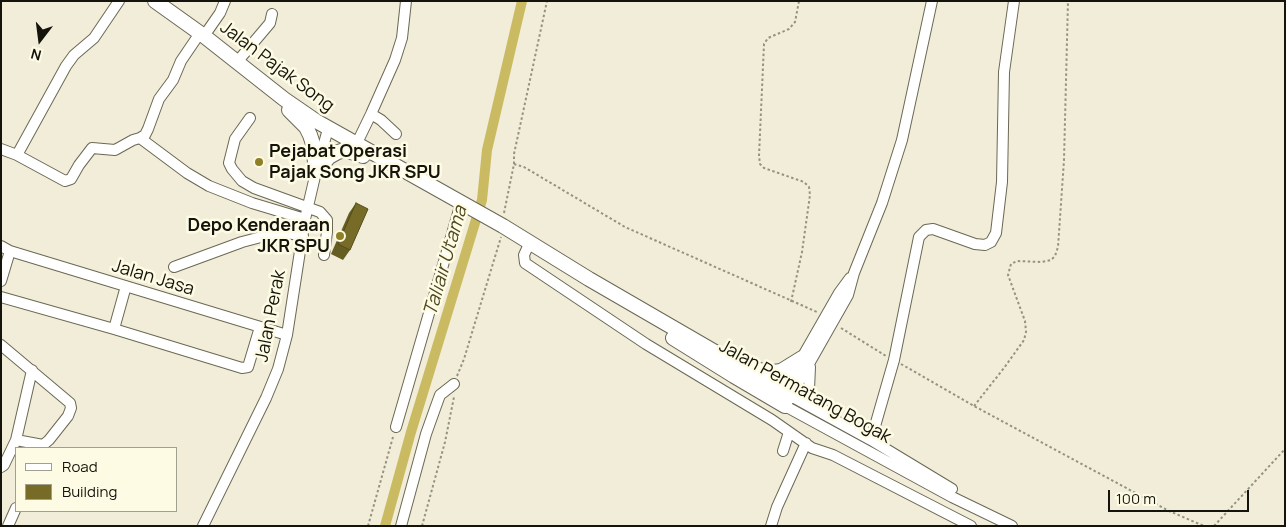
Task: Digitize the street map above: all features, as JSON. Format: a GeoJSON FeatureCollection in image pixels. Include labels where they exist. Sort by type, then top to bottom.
{"type":"FeatureCollection","features":[{"type":"Feature","properties":{"kind":"main road","name":"Jalan Pajak Song"},"geometry":{"type":"LineString","coordinates":[[155,1],[202,34],[284,99],[328,129]]}},
{"type":"Feature","properties":{"kind":"main road"},"geometry":{"type":"LineString","coordinates":[[284,99],[286,108],[306,127],[310,135],[313,144],[316,172]]}},
{"type":"Feature","properties":{"kind":"main road","name":"Jalan Permatang Bogak"},"geometry":{"type":"LineString","coordinates":[[328,129],[504,226],[589,279],[740,367],[784,398]]}},
{"type":"Feature","properties":{"kind":"main road"},"geometry":{"type":"LineString","coordinates":[[316,172],[329,157],[345,150],[356,153],[430,191],[442,192]]}},
{"type":"Feature","properties":{"kind":"main road","name":"Jalan Permatang Bogak"},"geometry":{"type":"LineString","coordinates":[[589,279],[648,322],[784,398]]}},
{"type":"Feature","properties":{"kind":"main road"},"geometry":{"type":"LineString","coordinates":[[740,367],[773,372],[781,371],[806,360]]}},
{"type":"Feature","properties":{"kind":"street"},"geometry":{"type":"LineString","coordinates":[[17,155],[66,66],[74,55],[94,38],[119,1]]}},
{"type":"Feature","properties":{"kind":"street"},"geometry":{"type":"LineString","coordinates":[[1,149],[17,155],[65,181],[71,179],[92,148],[115,150],[145,135],[158,99],[173,80],[181,61],[220,13],[225,1]]}},
{"type":"Feature","properties":{"kind":"street"},"geometry":{"type":"LineString","coordinates":[[784,398],[829,320],[848,295],[854,273],[882,204],[902,140],[932,1]]}},
{"type":"Feature","properties":{"kind":"street"},"geometry":{"type":"LineString","coordinates":[[871,440],[894,360],[919,237],[929,229],[940,230],[975,244],[985,245],[991,242],[996,234],[1002,182],[1004,72],[1014,1]]}},
{"type":"Feature","properties":{"kind":"street"},"geometry":{"type":"LineString","coordinates":[[356,145],[388,76],[402,38],[403,3]]}},
{"type":"Feature","properties":{"kind":"street"},"geometry":{"type":"LineString","coordinates":[[236,62],[270,23],[272,14]]}},
{"type":"Feature","properties":{"kind":"street"},"geometry":{"type":"LineString","coordinates":[[371,114],[381,120],[396,134]]}},
{"type":"Feature","properties":{"kind":"street"},"geometry":{"type":"LineString","coordinates":[[250,118],[235,140],[229,163],[232,169],[242,181],[254,188],[308,206],[320,212],[327,220],[324,256]]}},
{"type":"Feature","properties":{"kind":"street","name":"Jalan Perak"},"geometry":{"type":"LineString","coordinates":[[202,526],[266,398],[278,369],[287,335],[308,206],[328,129]]}},
{"type":"Feature","properties":{"kind":"street"},"geometry":{"type":"LineString","coordinates":[[140,138],[187,173],[209,186],[252,203],[306,219]]}},
{"type":"Feature","properties":{"kind":"street"},"geometry":{"type":"LineString","coordinates":[[396,427],[464,205]]}},
{"type":"Feature","properties":{"kind":"street"},"geometry":{"type":"LineString","coordinates":[[174,267],[261,237],[288,233],[303,236]]}},
{"type":"Feature","properties":{"kind":"street"},"geometry":{"type":"LineString","coordinates":[[530,242],[524,255],[525,263],[646,344],[789,432],[804,447]]}},
{"type":"Feature","properties":{"kind":"street"},"geometry":{"type":"LineString","coordinates":[[1,281],[6,249]]}},
{"type":"Feature","properties":{"kind":"street","name":"Jalan Jasa"},"geometry":{"type":"LineString","coordinates":[[6,249],[287,335]]}},
{"type":"Feature","properties":{"kind":"street"},"geometry":{"type":"LineString","coordinates":[[114,329],[126,286]]}},
{"type":"Feature","properties":{"kind":"street"},"geometry":{"type":"LineString","coordinates":[[1,297],[242,368],[248,367],[260,327]]}},
{"type":"Feature","properties":{"kind":"street"},"geometry":{"type":"LineString","coordinates":[[1,345],[70,403],[71,411],[43,445],[16,440]]}},
{"type":"Feature","properties":{"kind":"street"},"geometry":{"type":"LineString","coordinates":[[806,360],[811,396],[816,403],[838,421]]}},
{"type":"Feature","properties":{"kind":"street"},"geometry":{"type":"LineString","coordinates":[[1,467],[11,453],[16,440],[32,370]]}},
{"type":"Feature","properties":{"kind":"street"},"geometry":{"type":"LineString","coordinates":[[402,526],[440,395],[454,384]]}},
{"type":"Feature","properties":{"kind":"street","name":"Jalan Permatang Bogak"},"geometry":{"type":"LineString","coordinates":[[784,398],[838,421],[1011,525]]}},
{"type":"Feature","properties":{"kind":"street","name":"Jalan Permatang Bogak"},"geometry":{"type":"LineString","coordinates":[[784,398],[952,496],[1011,525]]}},
{"type":"Feature","properties":{"kind":"street"},"geometry":{"type":"LineString","coordinates":[[789,432],[784,448],[812,448],[833,455],[970,526]]}},
{"type":"Feature","properties":{"kind":"street"},"geometry":{"type":"LineString","coordinates":[[772,526],[777,507],[804,447]]}},
{"type":"Feature","properties":{"kind":"street"},"geometry":{"type":"LineString","coordinates":[[8,526],[15,510]]}},
{"type":"Feature","properties":{"kind":"path"},"geometry":{"type":"LineString","coordinates":[[422,526],[450,421],[454,384],[467,350],[504,226],[504,210],[514,164],[514,154],[547,1]]}},
{"type":"Feature","properties":{"kind":"path"},"geometry":{"type":"LineString","coordinates":[[791,302],[802,252],[810,195],[809,187],[804,182],[764,168],[760,164],[759,156],[764,44],[768,38],[789,29],[795,22],[800,1]]}},
{"type":"Feature","properties":{"kind":"path"},"geometry":{"type":"LineString","coordinates":[[974,406],[1024,340],[1026,332],[1024,321],[1008,275],[1011,264],[1017,261],[1041,262],[1051,260],[1055,256],[1058,247],[1064,160],[1068,1]]}},
{"type":"Feature","properties":{"kind":"path"},"geometry":{"type":"LineString","coordinates":[[514,164],[524,167],[625,227],[829,320],[974,406],[1169,511],[1204,526]]}},
{"type":"Feature","properties":{"kind":"path"},"geometry":{"type":"LineString","coordinates":[[368,526],[396,427]]}},
{"type":"Feature","properties":{"kind":"path"},"geometry":{"type":"LineString","coordinates":[[1214,526],[1285,449]]}},
{"type":"Feature","properties":{"kind":"building"},"geometry":{"type":"Polygon","coordinates":[[[356,203],[368,209],[350,250],[338,244],[356,203]]]}},
{"type":"Feature","properties":{"kind":"waterway","name":"Taliair Utama"},"geometry":{"type":"LineString","coordinates":[[385,526],[411,432],[482,200],[487,150],[522,1]]}},
{"type":"Feature","properties":{"kind":"place","name":"Pejabat Operasi Pajak Song JKR SPU"},"geometry":{"type":"Point","coordinates":[259,162]}},
{"type":"Feature","properties":{"kind":"place","name":"Depo Kenderaan JKR SPU"},"geometry":{"type":"Point","coordinates":[340,236]}}]}
